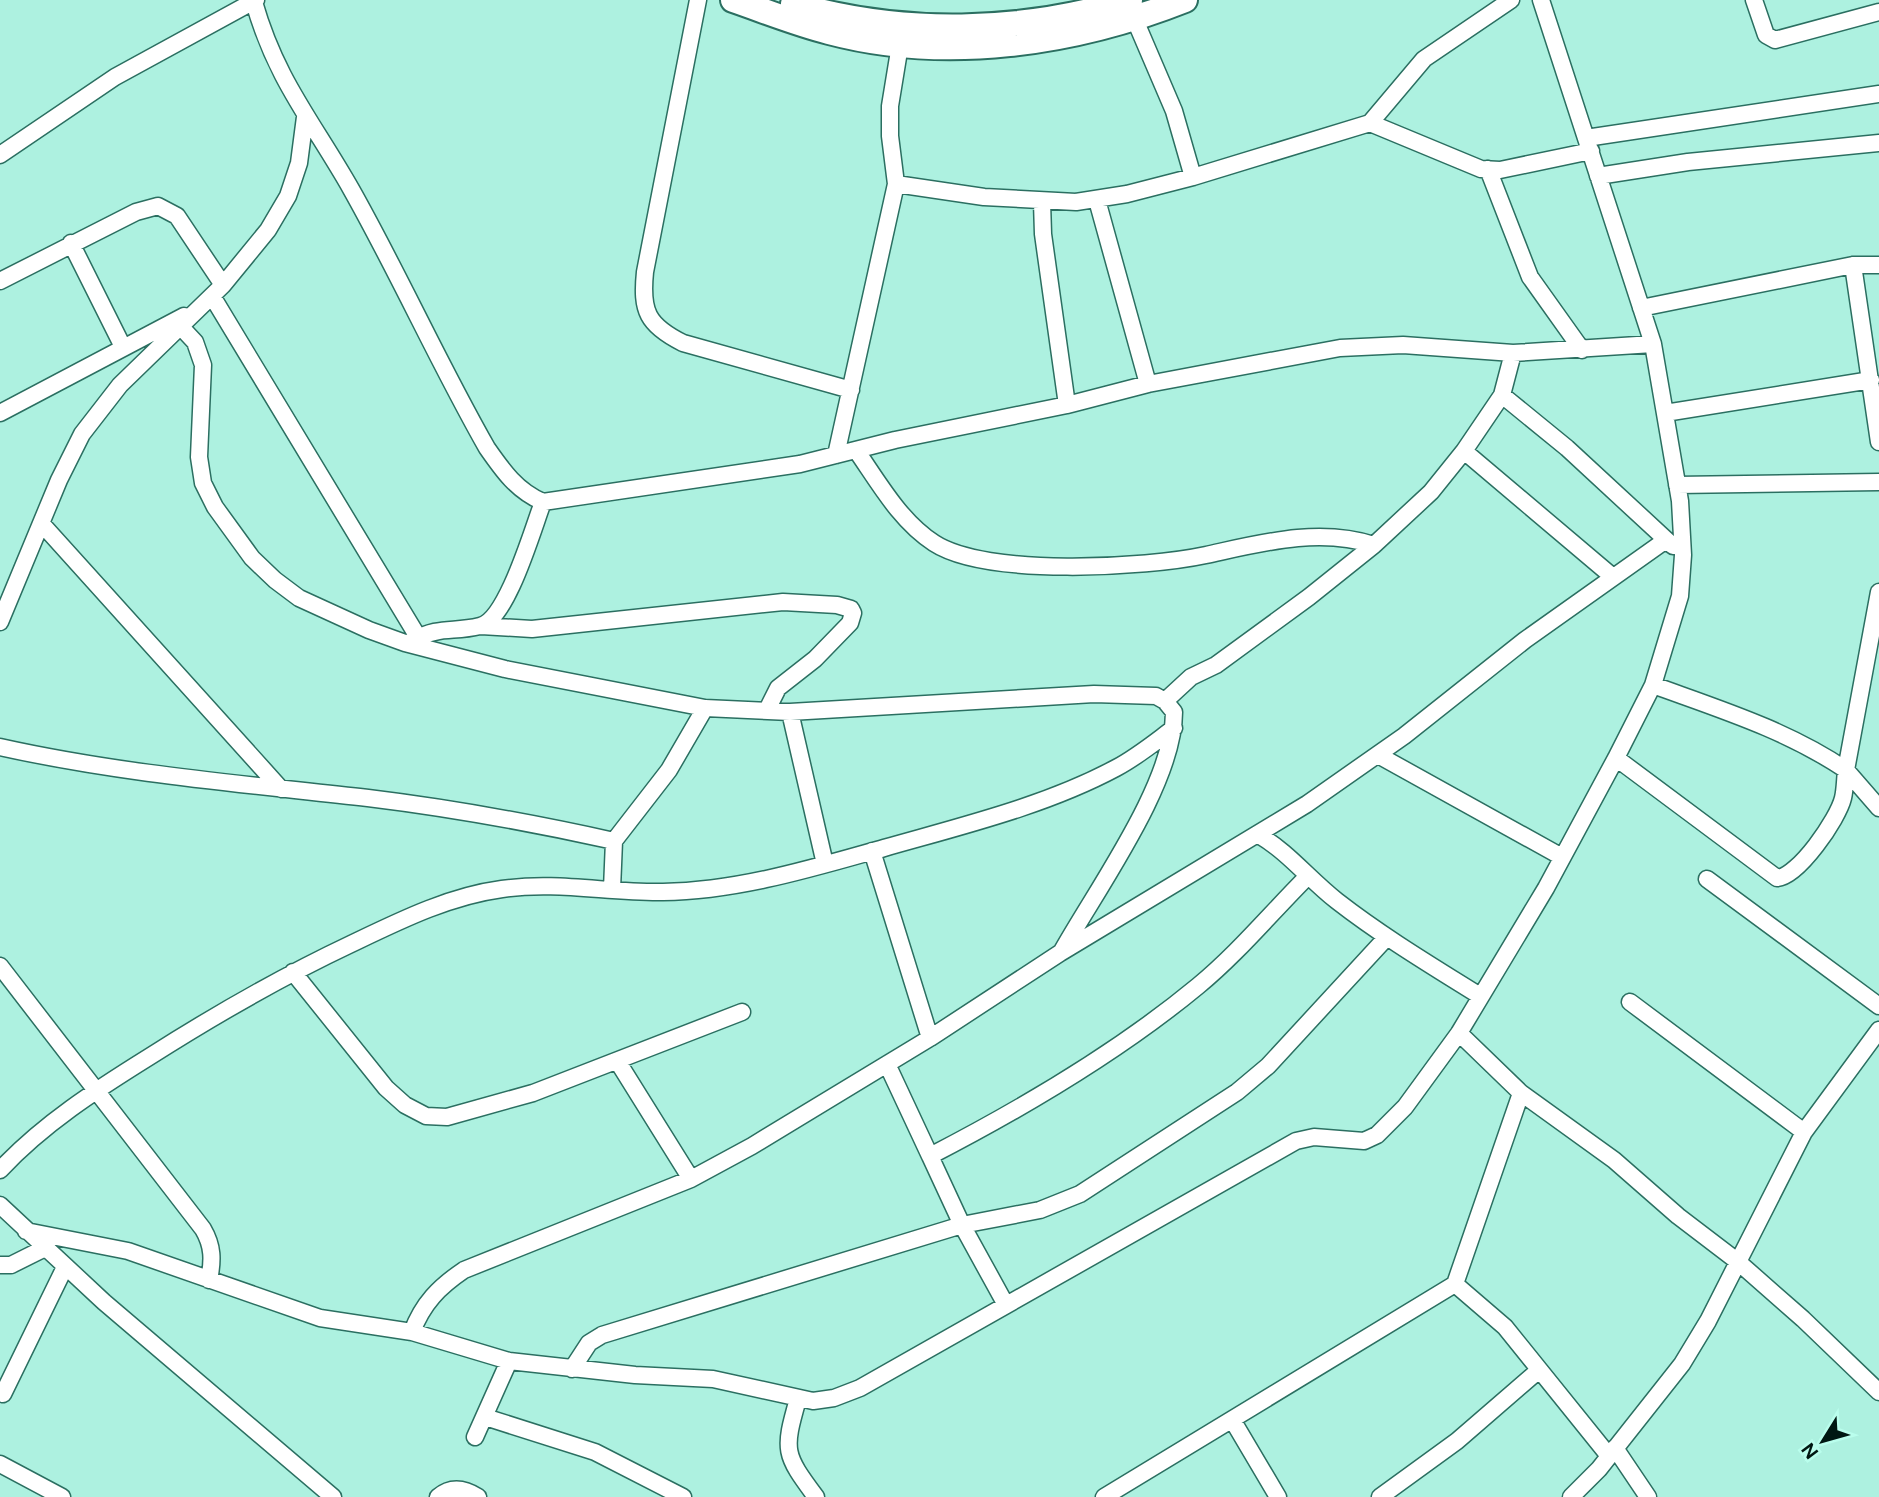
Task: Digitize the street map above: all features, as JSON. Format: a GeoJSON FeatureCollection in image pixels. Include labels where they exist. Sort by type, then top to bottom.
{"type":"FeatureCollection","features":[{"type":"Feature","properties":{"kind":"main road"},"geometry":{"type":"LineString","coordinates":[[733,0],[829,32],[900,45],[971,46],[1057,38],[1133,10]]}},
{"type":"Feature","properties":{"kind":"main road"},"geometry":{"type":"LineString","coordinates":[[780,0],[821,6],[908,26],[1009,23],[1133,10],[1185,0]]}},
{"type":"Feature","properties":{"kind":"street"},"geometry":{"type":"LineString","coordinates":[[698,0],[645,272],[645,308],[664,333],[683,343],[851,390]]}},
{"type":"Feature","properties":{"kind":"street"},"geometry":{"type":"LineString","coordinates":[[897,184],[1042,202],[1097,200],[1193,177],[1370,122],[1424,59],[1511,0]]}},
{"type":"Feature","properties":{"kind":"street"},"geometry":{"type":"LineString","coordinates":[[26,1231],[128,1251],[320,1318],[412,1332],[509,1361],[572,1369],[713,1379],[798,1399],[834,1398],[860,1388],[1296,1141],[1314,1137],[1364,1141],[1377,1135],[1405,1107],[1459,1033],[1562,857],[1653,685],[1680,596],[1683,555],[1677,485],[1653,344],[1541,0]]}},
{"type":"Feature","properties":{"kind":"street"},"geometry":{"type":"LineString","coordinates":[[1754,0],[1766,35],[1775,40],[1879,12]]}},
{"type":"Feature","properties":{"kind":"street"},"geometry":{"type":"LineString","coordinates":[[0,155],[142,61],[255,1],[265,43],[305,117],[350,187],[487,448],[514,483],[527,495],[543,502],[800,464],[1067,405],[1148,384],[1340,348],[1403,345],[1513,353],[1653,344]]}},
{"type":"Feature","properties":{"kind":"street"},"geometry":{"type":"LineString","coordinates":[[1133,10],[1174,111],[1193,177]]}},
{"type":"Feature","properties":{"kind":"street"},"geometry":{"type":"LineString","coordinates":[[836,454],[897,184],[890,136],[890,106],[900,45]]}},
{"type":"Feature","properties":{"kind":"street"},"geometry":{"type":"LineString","coordinates":[[1370,122],[1467,165],[1500,170],[1588,144],[1879,94]]}},
{"type":"Feature","properties":{"kind":"street"},"geometry":{"type":"LineString","coordinates":[[0,622],[59,480],[82,434],[100,407],[218,290],[268,230],[288,196],[299,163],[305,117]]}},
{"type":"Feature","properties":{"kind":"street"},"geometry":{"type":"LineString","coordinates":[[1598,176],[1688,162],[1879,143]]}},
{"type":"Feature","properties":{"kind":"street"},"geometry":{"type":"LineString","coordinates":[[1488,169],[1530,277],[1582,350]]}},
{"type":"Feature","properties":{"kind":"street"},"geometry":{"type":"LineString","coordinates":[[1097,200],[1148,384]]}},
{"type":"Feature","properties":{"kind":"street"},"geometry":{"type":"LineString","coordinates":[[1042,202],[1043,234],[1067,405]]}},
{"type":"Feature","properties":{"kind":"street"},"geometry":{"type":"LineString","coordinates":[[0,281],[136,212],[158,206],[177,216],[411,640]]}},
{"type":"Feature","properties":{"kind":"street"},"geometry":{"type":"LineString","coordinates":[[71,243],[123,347]]}},
{"type":"Feature","properties":{"kind":"street"},"geometry":{"type":"LineString","coordinates":[[1641,308],[1853,265],[1879,265]]}},
{"type":"Feature","properties":{"kind":"street"},"geometry":{"type":"LineString","coordinates":[[1853,265],[1879,442]]}},
{"type":"Feature","properties":{"kind":"street"},"geometry":{"type":"LineString","coordinates":[[0,413],[197,309]]}},
{"type":"Feature","properties":{"kind":"street"},"geometry":{"type":"LineString","coordinates":[[181,327],[201,353],[203,365],[199,457],[203,483],[231,530],[252,558],[299,598],[411,640],[505,670],[705,708],[790,712],[1094,694],[1156,696],[1165,701],[1174,712],[1168,758],[1148,803],[1060,953]]}},
{"type":"Feature","properties":{"kind":"street"},"geometry":{"type":"LineString","coordinates":[[1165,701],[1191,677],[1216,664],[1309,597],[1374,545],[1431,492],[1465,452],[1502,395],[1513,353]]}},
{"type":"Feature","properties":{"kind":"street"},"geometry":{"type":"LineString","coordinates":[[1665,413],[1871,380]]}},
{"type":"Feature","properties":{"kind":"street"},"geometry":{"type":"LineString","coordinates":[[1502,395],[1567,448],[1683,555]]}},
{"type":"Feature","properties":{"kind":"street"},"geometry":{"type":"LineString","coordinates":[[856,450],[914,527],[935,544],[979,560],[1072,567],[1142,565],[1295,538],[1335,537],[1374,545]]}},
{"type":"Feature","properties":{"kind":"street"},"geometry":{"type":"LineString","coordinates":[[1465,452],[1614,577]]}},
{"type":"Feature","properties":{"kind":"street"},"geometry":{"type":"LineString","coordinates":[[1677,485],[1879,482]]}},
{"type":"Feature","properties":{"kind":"street"},"geometry":{"type":"LineString","coordinates":[[481,626],[493,619],[502,606],[543,502]]}},
{"type":"Feature","properties":{"kind":"street"},"geometry":{"type":"LineString","coordinates":[[42,524],[281,789]]}},
{"type":"Feature","properties":{"kind":"street"},"geometry":{"type":"LineString","coordinates":[[412,1332],[430,1298],[441,1285],[464,1270],[691,1179],[930,1038],[1060,953],[1259,835],[1378,755],[1525,640],[1666,540]]}},
{"type":"Feature","properties":{"kind":"street"},"geometry":{"type":"LineString","coordinates":[[1616,758],[1777,878],[1788,874],[1832,823],[1843,800],[1846,770],[1879,592]]}},
{"type":"Feature","properties":{"kind":"street"},"geometry":{"type":"LineString","coordinates":[[411,640],[446,628],[481,626],[532,629],[783,602],[837,604],[851,609],[850,623],[806,667],[778,688],[767,710]]}},
{"type":"Feature","properties":{"kind":"street"},"geometry":{"type":"LineString","coordinates":[[1653,685],[1789,737],[1846,770],[1879,808]]}},
{"type":"Feature","properties":{"kind":"street"},"geometry":{"type":"LineString","coordinates":[[612,889],[614,841],[669,770],[705,708]]}},
{"type":"Feature","properties":{"kind":"street"},"geometry":{"type":"LineString","coordinates":[[790,712],[825,864]]}},
{"type":"Feature","properties":{"kind":"street"},"geometry":{"type":"LineString","coordinates":[[0,1170],[58,1118],[96,1090],[206,1020],[293,972],[430,908],[502,888],[562,886],[663,892],[707,889],[825,864],[966,824],[1090,781],[1133,758],[1174,728]]}},
{"type":"Feature","properties":{"kind":"street"},"geometry":{"type":"LineString","coordinates":[[0,747],[175,776],[370,799],[550,827],[614,841]]}},
{"type":"Feature","properties":{"kind":"street"},"geometry":{"type":"LineString","coordinates":[[1378,755],[1562,857]]}},
{"type":"Feature","properties":{"kind":"street"},"geometry":{"type":"LineString","coordinates":[[1259,835],[1274,844],[1307,877],[1387,937],[1480,996]]}},
{"type":"Feature","properties":{"kind":"street"},"geometry":{"type":"LineString","coordinates":[[872,851],[930,1038]]}},
{"type":"Feature","properties":{"kind":"street"},"geometry":{"type":"LineString","coordinates":[[930,1156],[1032,1100],[1173,1007],[1201,984],[1307,877]]}},
{"type":"Feature","properties":{"kind":"street"},"geometry":{"type":"LineString","coordinates":[[1707,879],[1879,1006]]}},
{"type":"Feature","properties":{"kind":"street"},"geometry":{"type":"LineString","coordinates":[[572,1369],[595,1338],[962,1225],[1024,1214],[1062,1203],[1196,1121],[1268,1066],[1387,937]]}},
{"type":"Feature","properties":{"kind":"street"},"geometry":{"type":"LineString","coordinates":[[0,966],[210,1241],[212,1265],[209,1279]]}},
{"type":"Feature","properties":{"kind":"street"},"geometry":{"type":"LineString","coordinates":[[293,972],[386,1088],[405,1105],[426,1116],[447,1117],[475,1111],[618,1062],[742,1012]]}},
{"type":"Feature","properties":{"kind":"street"},"geometry":{"type":"LineString","coordinates":[[1630,1002],[1804,1132]]}},
{"type":"Feature","properties":{"kind":"street"},"geometry":{"type":"LineString","coordinates":[[1571,1497],[1612,1452],[1682,1364],[1804,1132],[1879,1030]]}},
{"type":"Feature","properties":{"kind":"street"},"geometry":{"type":"LineString","coordinates":[[1459,1033],[1521,1093],[1605,1153],[1737,1261],[1803,1319],[1879,1392]]}},
{"type":"Feature","properties":{"kind":"street"},"geometry":{"type":"LineString","coordinates":[[618,1062],[691,1179]]}},
{"type":"Feature","properties":{"kind":"street"},"geometry":{"type":"LineString","coordinates":[[887,1064],[962,1225],[1006,1305]]}},
{"type":"Feature","properties":{"kind":"street"},"geometry":{"type":"LineString","coordinates":[[1104,1497],[1455,1284],[1521,1093]]}},
{"type":"Feature","properties":{"kind":"street"},"geometry":{"type":"LineString","coordinates":[[0,1205],[65,1267],[333,1497]]}},
{"type":"Feature","properties":{"kind":"street"},"geometry":{"type":"LineString","coordinates":[[0,1265],[11,1265],[44,1248]]}},
{"type":"Feature","properties":{"kind":"street"},"geometry":{"type":"LineString","coordinates":[[3,1394],[65,1267]]}},
{"type":"Feature","properties":{"kind":"street"},"geometry":{"type":"LineString","coordinates":[[1455,1284],[1492,1314],[1648,1497]]}},
{"type":"Feature","properties":{"kind":"street"},"geometry":{"type":"LineString","coordinates":[[475,1437],[509,1361]]}},
{"type":"Feature","properties":{"kind":"street"},"geometry":{"type":"LineString","coordinates":[[1380,1497],[1457,1441],[1539,1370]]}},
{"type":"Feature","properties":{"kind":"street"},"geometry":{"type":"LineString","coordinates":[[798,1399],[787,1447],[798,1473],[816,1497]]}},
{"type":"Feature","properties":{"kind":"street"},"geometry":{"type":"LineString","coordinates":[[485,1417],[595,1452],[683,1497]]}},
{"type":"Feature","properties":{"kind":"street"},"geometry":{"type":"LineString","coordinates":[[1233,1421],[1278,1497]]}},
{"type":"Feature","properties":{"kind":"street"},"geometry":{"type":"LineString","coordinates":[[0,1464],[62,1497]]}},
{"type":"Feature","properties":{"kind":"street"},"geometry":{"type":"LineString","coordinates":[[438,1497],[448,1489],[458,1489],[478,1497]]}}]}
